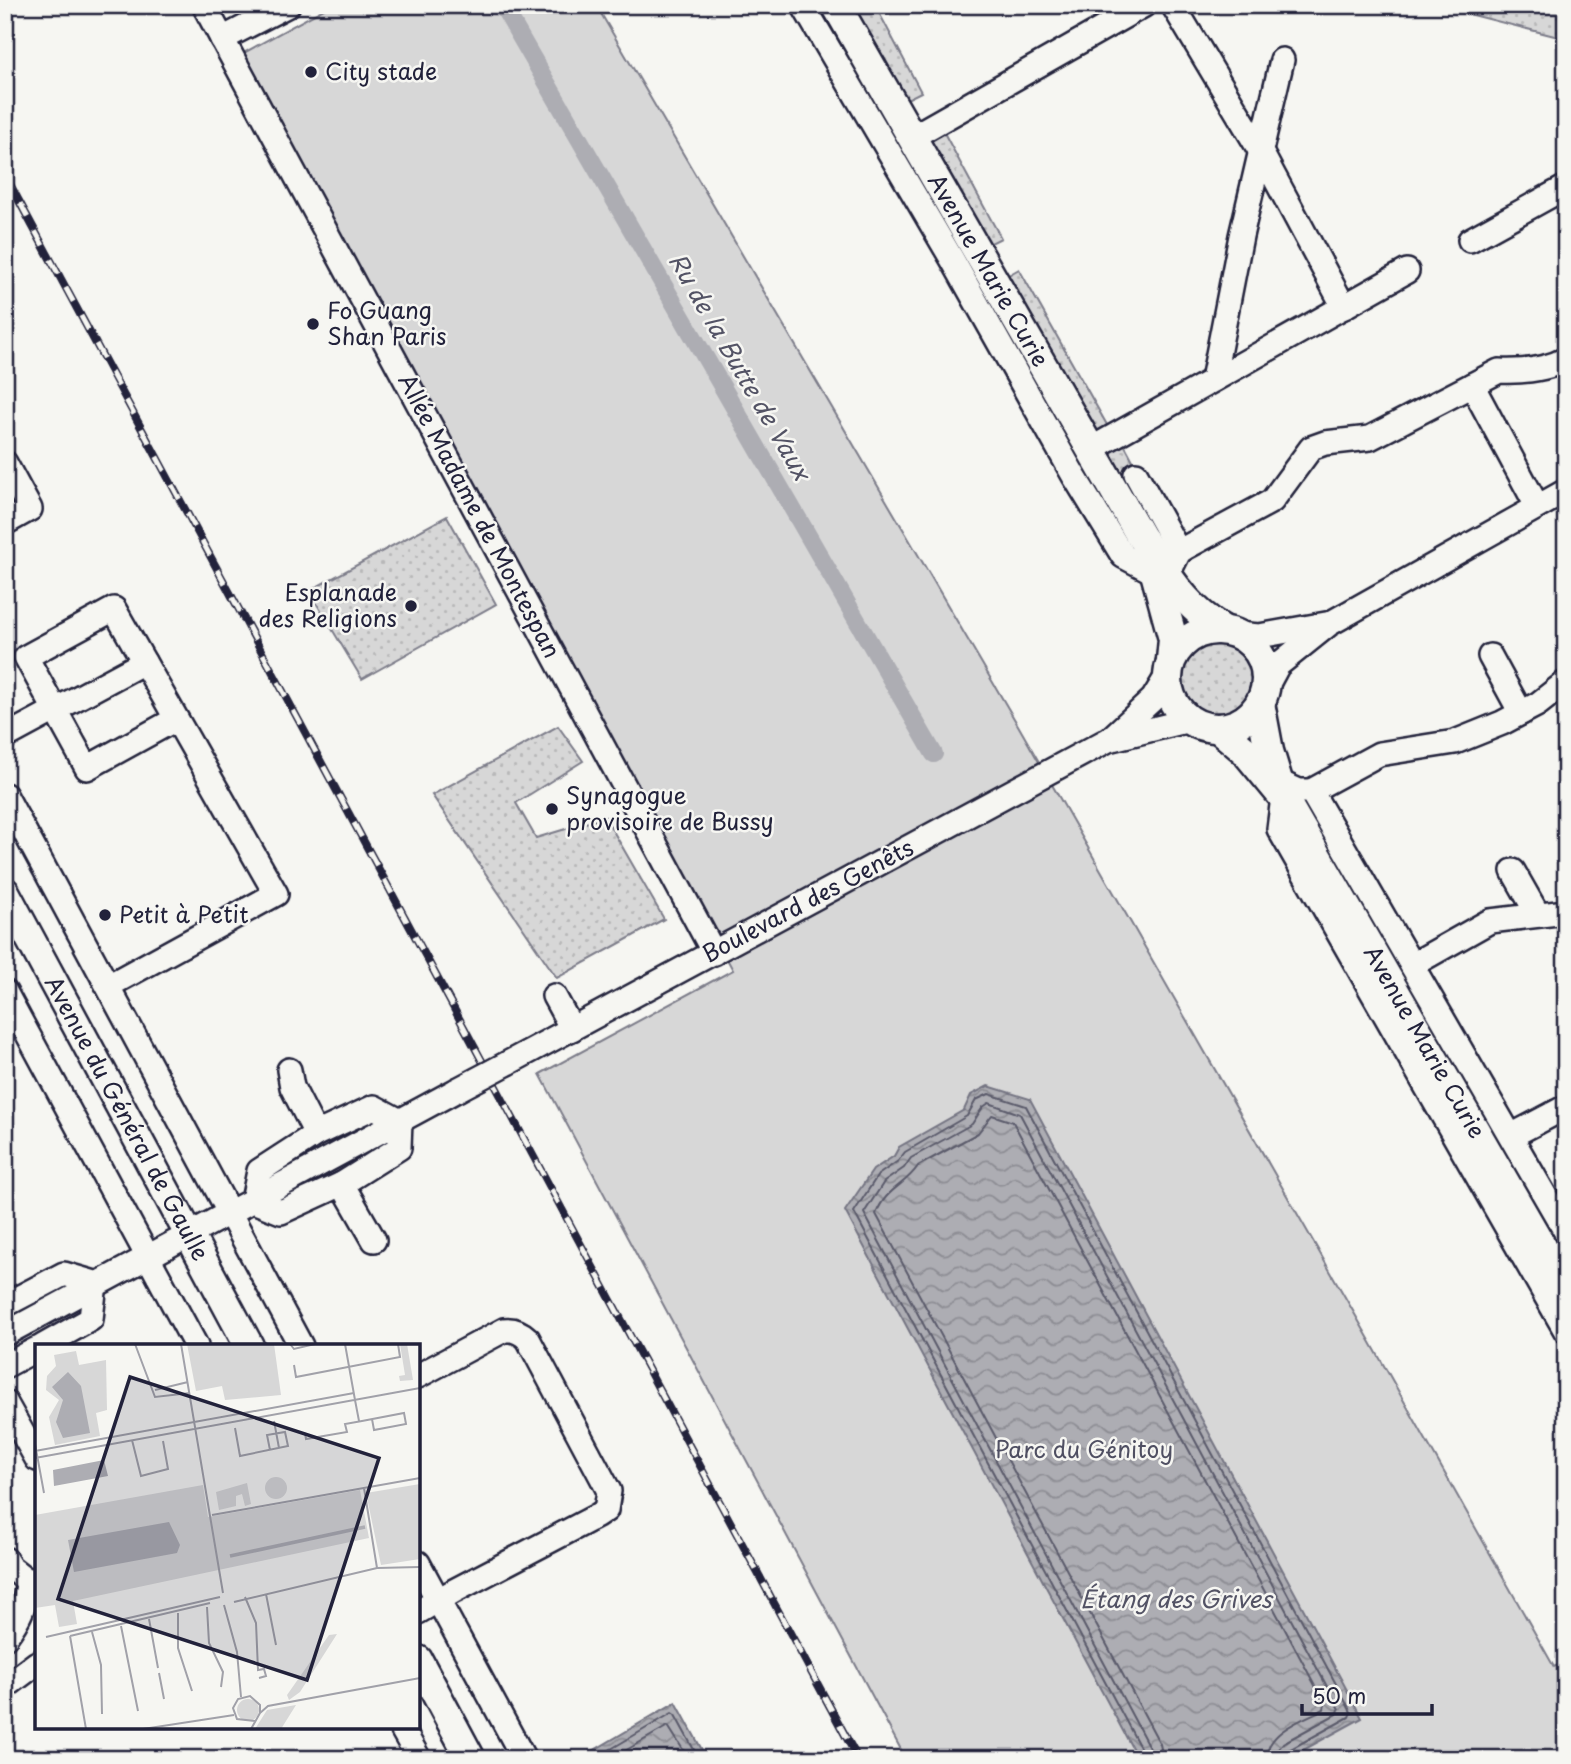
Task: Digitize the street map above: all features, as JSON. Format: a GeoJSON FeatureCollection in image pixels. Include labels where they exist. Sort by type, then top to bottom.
{"type":"FeatureCollection","features":[{"type":"Feature","properties":{"kind":"main road","name":"Avenue Marie Curie"},"geometry":{"type":"LineString","coordinates":[[836,5],[1142,537],[1168,567],[1189,606],[1230,631]]}},
{"type":"Feature","properties":{"kind":"main road","name":"Avenue Marie Curie"},"geometry":{"type":"LineString","coordinates":[[1168,567],[1173,639],[1169,668]]}},
{"type":"Feature","properties":{"kind":"main road"},"geometry":{"type":"LineString","coordinates":[[1206,630],[1230,631],[1251,643],[1261,656],[1266,673],[1263,696],[1249,716],[1235,725],[1218,728],[1203,726],[1190,720],[1173,701],[1169,668],[1179,646],[1191,636],[1206,630]]}},
{"type":"Feature","properties":{"kind":"main road","name":"Avenue Marie Curie"},"geometry":{"type":"LineString","coordinates":[[1263,696],[1269,751],[1281,789],[1566,1287]]}},
{"type":"Feature","properties":{"kind":"main road","name":"Avenue Marie Curie"},"geometry":{"type":"LineString","coordinates":[[1218,728],[1245,751],[1281,789]]}},
{"type":"Feature","properties":{"kind":"main road","name":"Avenue du Général de Gaulle"},"geometry":{"type":"LineString","coordinates":[[5,892],[248,1344]]}},
{"type":"Feature","properties":{"kind":"main road"},"geometry":{"type":"LineString","coordinates":[[420,1664],[471,1759]]}},
{"type":"Feature","properties":{"kind":"street","name":"Allée Madame de Montespan"},"geometry":{"type":"LineString","coordinates":[[205,5],[714,953]]}},
{"type":"Feature","properties":{"kind":"street"},"geometry":{"type":"LineString","coordinates":[[222,39],[288,5]]}},
{"type":"Feature","properties":{"kind":"street"},"geometry":{"type":"LineString","coordinates":[[803,5],[952,259],[1074,476],[1123,556],[1168,567],[1272,500],[1311,448],[1325,443],[1370,438],[1499,371],[1516,372],[1552,366],[1566,359]]}},
{"type":"Feature","properties":{"kind":"street"},"geometry":{"type":"LineString","coordinates":[[912,137],[1144,5]]}},
{"type":"Feature","properties":{"kind":"street"},"geometry":{"type":"LineString","coordinates":[[1173,5],[1261,152],[1344,307]]}},
{"type":"Feature","properties":{"kind":"street"},"geometry":{"type":"LineString","coordinates":[[1213,380],[1241,236],[1282,61]]}},
{"type":"Feature","properties":{"kind":"street"},"geometry":{"type":"LineString","coordinates":[[1470,240],[1566,187]]}},
{"type":"Feature","properties":{"kind":"street"},"geometry":{"type":"LineString","coordinates":[[1090,449],[1407,271]]}},
{"type":"Feature","properties":{"kind":"street"},"geometry":{"type":"LineString","coordinates":[[1472,385],[1537,506]]}},
{"type":"Feature","properties":{"kind":"street"},"geometry":{"type":"LineString","coordinates":[[5,463],[30,509],[5,523]]}},
{"type":"Feature","properties":{"kind":"street","name":"Avenue Marie Curie"},"geometry":{"type":"LineString","coordinates":[[1136,474],[1168,567]]}},
{"type":"Feature","properties":{"kind":"street"},"geometry":{"type":"LineString","coordinates":[[1263,696],[1278,665],[1329,624],[1566,491]]}},
{"type":"Feature","properties":{"kind":"street"},"geometry":{"type":"LineString","coordinates":[[108,986],[276,894],[114,608],[26,657],[86,768],[176,719]]}},
{"type":"Feature","properties":{"kind":"street"},"geometry":{"type":"LineString","coordinates":[[1230,631],[1259,636],[1329,624]]}},
{"type":"Feature","properties":{"kind":"street"},"geometry":{"type":"LineString","coordinates":[[1490,656],[1521,713]]}},
{"type":"Feature","properties":{"kind":"street"},"geometry":{"type":"LineString","coordinates":[[5,737],[144,662]]}},
{"type":"Feature","properties":{"kind":"street","name":"Boulevard des Genêts"},"geometry":{"type":"LineString","coordinates":[[400,1121],[1108,740],[1153,699],[1169,668]]}},
{"type":"Feature","properties":{"kind":"street"},"geometry":{"type":"LineString","coordinates":[[1566,682],[1521,713],[1455,742],[1379,754],[1311,791],[1281,789],[1279,829],[1566,1331]]}},
{"type":"Feature","properties":{"kind":"street","name":"Boulevard des Genêts"},"geometry":{"type":"LineString","coordinates":[[1108,740],[1190,720]]}},
{"type":"Feature","properties":{"kind":"street","name":"Avenue Marie Curie"},"geometry":{"type":"LineString","coordinates":[[1311,791],[1566,1232]]}},
{"type":"Feature","properties":{"kind":"street"},"geometry":{"type":"LineString","coordinates":[[5,795],[301,1344]]}},
{"type":"Feature","properties":{"kind":"street"},"geometry":{"type":"LineString","coordinates":[[1513,870],[1538,915]]}},
{"type":"Feature","properties":{"kind":"street"},"geometry":{"type":"LineString","coordinates":[[1412,965],[1490,921],[1566,912]]}},
{"type":"Feature","properties":{"kind":"street","name":"Avenue du Général de Gaulle"},"geometry":{"type":"LineString","coordinates":[[5,992],[195,1344]]}},
{"type":"Feature","properties":{"kind":"street"},"geometry":{"type":"LineString","coordinates":[[554,996],[572,1029]]}},
{"type":"Feature","properties":{"kind":"street"},"geometry":{"type":"LineString","coordinates":[[289,1069],[292,1087],[316,1134]]}},
{"type":"Feature","properties":{"kind":"street"},"geometry":{"type":"LineString","coordinates":[[253,1200],[259,1171],[316,1134],[374,1107],[400,1121]]}},
{"type":"Feature","properties":{"kind":"street"},"geometry":{"type":"LineString","coordinates":[[1511,1136],[1566,1107]]}},
{"type":"Feature","properties":{"kind":"street"},"geometry":{"type":"LineString","coordinates":[[253,1200],[281,1212],[342,1184],[399,1148],[400,1121]]}},
{"type":"Feature","properties":{"kind":"street"},"geometry":{"type":"LineString","coordinates":[[5,1334],[95,1283],[400,1121]]}},
{"type":"Feature","properties":{"kind":"street"},"geometry":{"type":"LineString","coordinates":[[342,1184],[373,1240]]}},
{"type":"Feature","properties":{"kind":"street"},"geometry":{"type":"LineString","coordinates":[[5,1305],[64,1274],[95,1283]]}},
{"type":"Feature","properties":{"kind":"street"},"geometry":{"type":"LineString","coordinates":[[47,1344],[90,1320],[95,1283]]}},
{"type":"Feature","properties":{"kind":"street"},"geometry":{"type":"LineString","coordinates":[[420,1375],[503,1330],[511,1329],[523,1334],[609,1491],[606,1510],[597,1516],[420,1611]]}},
{"type":"Feature","properties":{"kind":"street"},"geometry":{"type":"LineString","coordinates":[[5,1366],[35,1350]]}},
{"type":"Feature","properties":{"kind":"street"},"geometry":{"type":"LineString","coordinates":[[5,1402],[35,1455]]}},
{"type":"Feature","properties":{"kind":"street"},"geometry":{"type":"LineString","coordinates":[[5,1559],[10,1567],[32,1580],[20,1619],[5,1638]]}},
{"type":"Feature","properties":{"kind":"street"},"geometry":{"type":"LineString","coordinates":[[420,1567],[524,1759]]}},
{"type":"Feature","properties":{"kind":"street"},"geometry":{"type":"LineString","coordinates":[[5,1687],[35,1664]]}},
{"type":"Feature","properties":{"kind":"street"},"geometry":{"type":"LineString","coordinates":[[402,1729],[416,1758]]}},
{"type":"Feature","properties":{"kind":"green space","name":"Parc du Génitoy"},"geometry":{"type":"Polygon","coordinates":[[[331,5],[596,5],[1019,727],[1554,1667],[1566,1661],[1566,1759],[906,1759],[540,1074],[733,970],[240,55],[331,5]]]}},
{"type":"Feature","properties":{"kind":"green space"},"geometry":{"type":"Polygon","coordinates":[[[848,5],[875,5],[921,92],[903,101],[848,5]]]}},
{"type":"Feature","properties":{"kind":"green space"},"geometry":{"type":"Polygon","coordinates":[[[1434,5],[1566,5],[1566,39],[1434,5]]]}},
{"type":"Feature","properties":{"kind":"green space"},"geometry":{"type":"Polygon","coordinates":[[[942,129],[1001,238],[987,245],[924,138],[942,129]]]}},
{"type":"Feature","properties":{"kind":"green space"},"geometry":{"type":"Polygon","coordinates":[[[1019,269],[1107,425],[1095,433],[1005,277],[1019,269]]]}},
{"type":"Feature","properties":{"kind":"green space"},"geometry":{"type":"Polygon","coordinates":[[[1122,440],[1137,468],[1165,550],[1104,451],[1122,440]]]}},
{"type":"Feature","properties":{"kind":"green space"},"geometry":{"type":"Polygon","coordinates":[[[447,516],[496,604],[362,679],[309,591],[447,516]]]}},
{"type":"Feature","properties":{"kind":"green space"},"geometry":{"type":"Polygon","coordinates":[[[1218,641],[1233,644],[1245,653],[1254,665],[1257,680],[1254,695],[1245,707],[1233,716],[1218,719],[1203,716],[1191,707],[1182,695],[1179,680],[1182,665],[1191,653],[1203,644],[1218,641]]]}},
{"type":"Feature","properties":{"kind":"green space"},"geometry":{"type":"Polygon","coordinates":[[[558,726],[583,761],[516,803],[536,838],[605,817],[664,919],[557,978],[432,795],[558,726]]]}},
{"type":"Feature","properties":{"kind":"water","name":"Étang des Grives"},"geometry":{"type":"Polygon","coordinates":[[[988,1086],[1030,1099],[1362,1718],[1287,1759],[1138,1759],[845,1211],[873,1170],[894,1156],[899,1147],[964,1110],[971,1095],[988,1086]]]}},
{"type":"Feature","properties":{"kind":"water"},"geometry":{"type":"Polygon","coordinates":[[[676,1702],[707,1759],[587,1759],[586,1755],[676,1702]]]}},
{"type":"Feature","properties":{"kind":"waterway","name":"Ru de la Butte de Vaux"},"geometry":{"type":"LineString","coordinates":[[502,5],[934,754]]}},
{"type":"Feature","properties":{"kind":"railway"},"geometry":{"type":"LineString","coordinates":[[5,175],[858,1759]]}},
{"type":"Feature","properties":{"kind":"place","name":"City stade"},"geometry":{"type":"Point","coordinates":[311,72]}},
{"type":"Feature","properties":{"kind":"place","name":"Fo Guang Shan Paris"},"geometry":{"type":"Point","coordinates":[313,324]}},
{"type":"Feature","properties":{"kind":"place","name":"Esplanade des Religions"},"geometry":{"type":"Point","coordinates":[411,606]}},
{"type":"Feature","properties":{"kind":"place","name":"Synagogue provisoire de Bussy"},"geometry":{"type":"Point","coordinates":[552,809]}},
{"type":"Feature","properties":{"kind":"place","name":"Petit à Petit"},"geometry":{"type":"Point","coordinates":[105,915]}}]}
